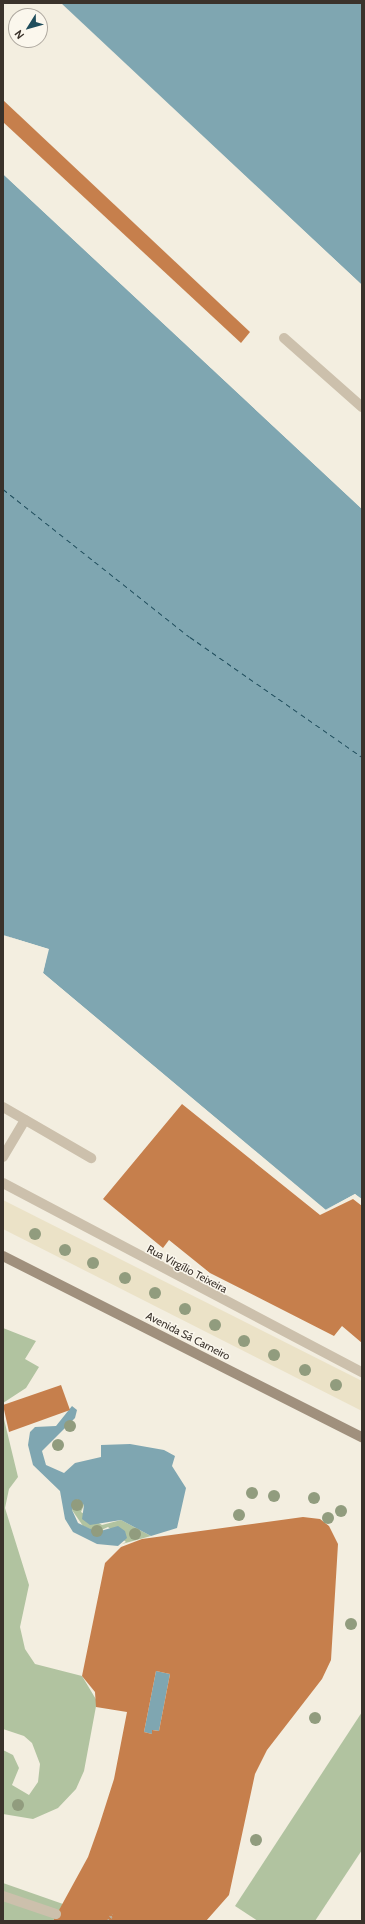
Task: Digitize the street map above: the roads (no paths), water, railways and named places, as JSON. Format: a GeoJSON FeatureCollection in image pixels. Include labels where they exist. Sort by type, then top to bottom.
{"type":"FeatureCollection","features":[{"type":"Feature","properties":{"kind":"main road","name":"Avenida Sá Carneiro"},"geometry":{"type":"LineString","coordinates":[[3,1256],[362,1437]]}},
{"type":"Feature","properties":{"kind":"lane"},"geometry":{"type":"LineString","coordinates":[[284,338],[362,407]]}},
{"type":"Feature","properties":{"kind":"lane"},"geometry":{"type":"LineString","coordinates":[[3,1107],[91,1158]]}},
{"type":"Feature","properties":{"kind":"lane"},"geometry":{"type":"LineString","coordinates":[[3,1157],[24,1120]]}},
{"type":"Feature","properties":{"kind":"lane","name":"Rua Virgílio Teixeira"},"geometry":{"type":"LineString","coordinates":[[3,1183],[362,1372]]}},
{"type":"Feature","properties":{"kind":"lane"},"geometry":{"type":"LineString","coordinates":[[3,1896],[56,1914]]}},
{"type":"Feature","properties":{"kind":"water"},"geometry":{"type":"Polygon","coordinates":[[[61,3],[362,3],[362,285],[61,3]]]}},
{"type":"Feature","properties":{"kind":"water"},"geometry":{"type":"Polygon","coordinates":[[[3,174],[362,509],[362,1199],[355,1194],[326,1210],[43,973],[48,949],[3,935],[3,174]]]}},
{"type":"Feature","properties":{"kind":"water"},"geometry":{"type":"Polygon","coordinates":[[[72,1406],[77,1410],[75,1418],[42,1451],[46,1465],[64,1473],[75,1463],[101,1457],[101,1445],[130,1444],[164,1450],[175,1456],[172,1466],[186,1488],[177,1528],[151,1536],[121,1520],[90,1525],[82,1519],[84,1505],[77,1499],[72,1510],[78,1523],[97,1532],[118,1526],[125,1531],[127,1538],[118,1546],[97,1544],[73,1532],[65,1519],[60,1491],[33,1465],[28,1445],[30,1432],[35,1427],[56,1426],[72,1406]]]}},
{"type":"Feature","properties":{"kind":"water"},"geometry":{"type":"Polygon","coordinates":[[[156,1671],[170,1674],[159,1731],[153,1730],[152,1734],[144,1732],[156,1671]]]}}]}
